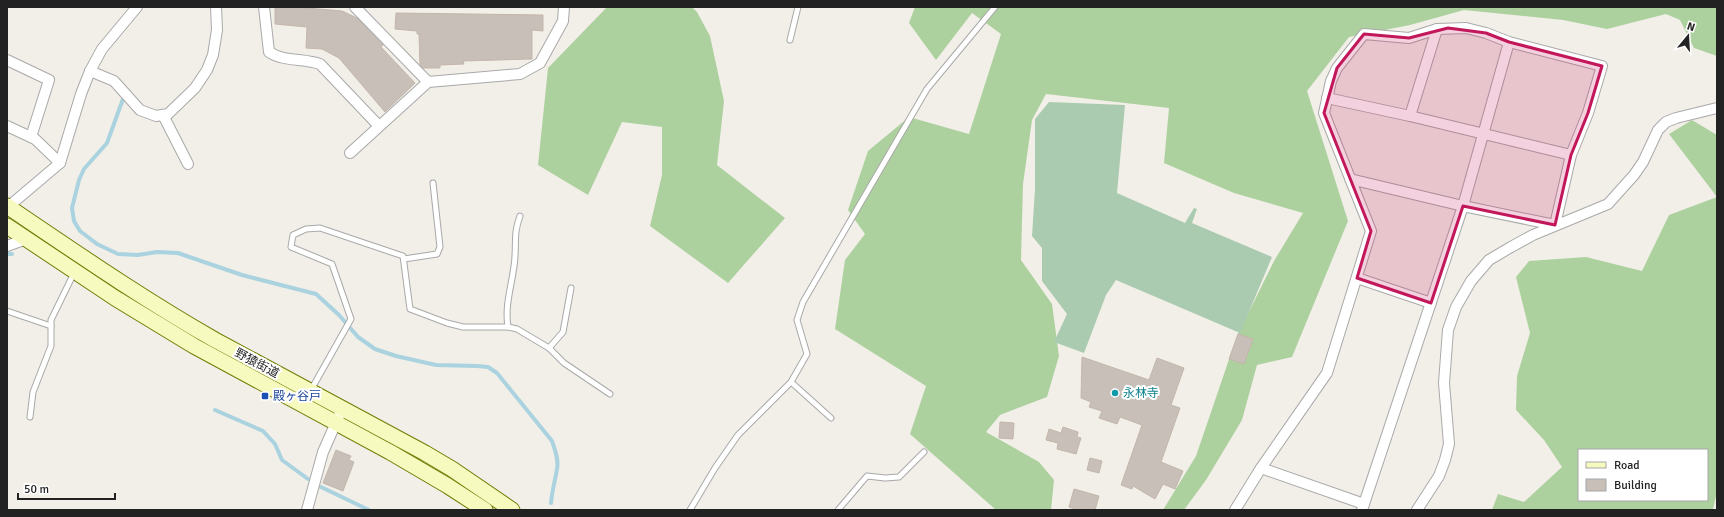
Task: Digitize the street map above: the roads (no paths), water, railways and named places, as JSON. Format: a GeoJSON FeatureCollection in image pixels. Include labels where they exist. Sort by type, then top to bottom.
{"type":"FeatureCollection","features":[{"type":"Feature","properties":{"kind":"main road","name":"野猿街道"},"geometry":{"type":"LineString","coordinates":[[8,207],[148,301],[215,340],[452,469],[512,510]]}},
{"type":"Feature","properties":{"kind":"main road","name":"野猿街道"},"geometry":{"type":"LineString","coordinates":[[7,226],[121,302],[227,365],[418,468],[485,510]]}},
{"type":"Feature","properties":{"kind":"street"},"geometry":{"type":"LineString","coordinates":[[8,207],[60,163],[80,94],[90,71],[102,49],[137,7]]}},
{"type":"Feature","properties":{"kind":"street"},"geometry":{"type":"LineString","coordinates":[[90,71],[114,81],[140,110],[156,116],[168,114],[195,88],[207,70],[213,55],[215,43],[217,19],[216,7]]}},
{"type":"Feature","properties":{"kind":"street"},"geometry":{"type":"LineString","coordinates":[[264,7],[269,52],[276,56],[310,60],[320,64],[379,126]]}},
{"type":"Feature","properties":{"kind":"street"},"geometry":{"type":"LineString","coordinates":[[355,7],[428,82]]}},
{"type":"Feature","properties":{"kind":"street"},"geometry":{"type":"LineString","coordinates":[[350,153],[428,82],[520,74],[540,63],[563,21],[564,7]]}},
{"type":"Feature","properties":{"kind":"street"},"geometry":{"type":"LineString","coordinates":[[1235,510],[1261,468],[1327,373],[1371,231],[1324,113],[1331,81],[1337,68],[1364,34],[1409,38],[1448,28],[1466,28],[1486,33],[1509,42],[1602,66],[1588,113],[1572,155],[1555,225]]}},
{"type":"Feature","properties":{"kind":"street"},"geometry":{"type":"LineString","coordinates":[[1410,116],[1437,30]]}},
{"type":"Feature","properties":{"kind":"street"},"geometry":{"type":"LineString","coordinates":[[1261,468],[1363,507],[1463,206],[1485,133],[1509,42]]}},
{"type":"Feature","properties":{"kind":"street"},"geometry":{"type":"LineString","coordinates":[[7,60],[49,80],[31,137]]}},
{"type":"Feature","properties":{"kind":"street"},"geometry":{"type":"LineString","coordinates":[[1327,98],[1485,133],[1572,155]]}},
{"type":"Feature","properties":{"kind":"street"},"geometry":{"type":"LineString","coordinates":[[1418,510],[1439,476],[1445,460],[1448,444],[1444,383],[1445,350],[1448,330],[1456,307],[1472,281],[1489,260],[1533,234],[1608,204],[1634,175],[1643,162],[1658,130],[1666,122],[1676,118],[1717,108]]}},
{"type":"Feature","properties":{"kind":"street"},"geometry":{"type":"LineString","coordinates":[[162,115],[188,164]]}},
{"type":"Feature","properties":{"kind":"street"},"geometry":{"type":"LineString","coordinates":[[7,126],[35,139],[60,163]]}},
{"type":"Feature","properties":{"kind":"street"},"geometry":{"type":"LineString","coordinates":[[1350,178],[1463,206],[1555,225]]}},
{"type":"Feature","properties":{"kind":"street"},"geometry":{"type":"LineString","coordinates":[[7,246],[26,239]]}},
{"type":"Feature","properties":{"kind":"street"},"geometry":{"type":"LineString","coordinates":[[1357,278],[1431,303]]}},
{"type":"Feature","properties":{"kind":"street"},"geometry":{"type":"LineString","coordinates":[[307,510],[323,452],[342,409]]}},
{"type":"Feature","properties":{"kind":"lane"},"geometry":{"type":"LineString","coordinates":[[790,40],[798,7]]}},
{"type":"Feature","properties":{"kind":"lane"},"geometry":{"type":"LineString","coordinates":[[690,510],[715,468],[738,435],[791,382],[807,354],[797,320],[803,302],[927,89],[995,7]]}},
{"type":"Feature","properties":{"kind":"lane"},"geometry":{"type":"LineString","coordinates":[[404,259],[437,254],[440,247],[433,183]]}},
{"type":"Feature","properties":{"kind":"lane"},"geometry":{"type":"LineString","coordinates":[[508,327],[506,313],[515,256],[515,228],[520,216]]}},
{"type":"Feature","properties":{"kind":"lane"},"geometry":{"type":"LineString","coordinates":[[310,391],[352,320],[332,264],[291,248],[293,234],[306,229],[320,228],[403,256],[410,309],[447,323],[463,327],[508,327],[517,329],[549,348],[564,363],[610,394]]}},
{"type":"Feature","properties":{"kind":"lane"},"geometry":{"type":"LineString","coordinates":[[30,417],[34,392],[51,346],[51,320],[75,272]]}},
{"type":"Feature","properties":{"kind":"lane"},"geometry":{"type":"LineString","coordinates":[[549,348],[564,332],[571,288]]}},
{"type":"Feature","properties":{"kind":"lane"},"geometry":{"type":"LineString","coordinates":[[7,311],[51,326]]}},
{"type":"Feature","properties":{"kind":"lane"},"geometry":{"type":"LineString","coordinates":[[791,382],[831,418]]}},
{"type":"Feature","properties":{"kind":"lane"},"geometry":{"type":"LineString","coordinates":[[838,510],[867,476],[885,478],[899,477],[924,452]]}},
{"type":"Feature","properties":{"kind":"waterway"},"geometry":{"type":"LineString","coordinates":[[123,99],[107,143],[84,169],[79,180],[72,208],[74,221],[80,231],[97,244],[118,254],[138,255],[157,252],[178,253],[242,275],[316,294],[339,315],[358,337],[375,349],[396,356],[436,365],[488,367],[497,373],[552,441],[557,466],[551,503]]}},
{"type":"Feature","properties":{"kind":"waterway"},"geometry":{"type":"LineString","coordinates":[[7,254],[12,254]]}},
{"type":"Feature","properties":{"kind":"waterway"},"geometry":{"type":"LineString","coordinates":[[215,410],[263,431],[275,444],[282,460],[308,479]]}},
{"type":"Feature","properties":{"kind":"waterway"},"geometry":{"type":"LineString","coordinates":[[321,487],[369,510]]}},
{"type":"Feature","properties":{"kind":"place","name":"永林寺"},"geometry":{"type":"Point","coordinates":[1115,393]}},
{"type":"Feature","properties":{"kind":"place","name":"殿ヶ谷戸"},"geometry":{"type":"Point","coordinates":[265,396]}}]}
